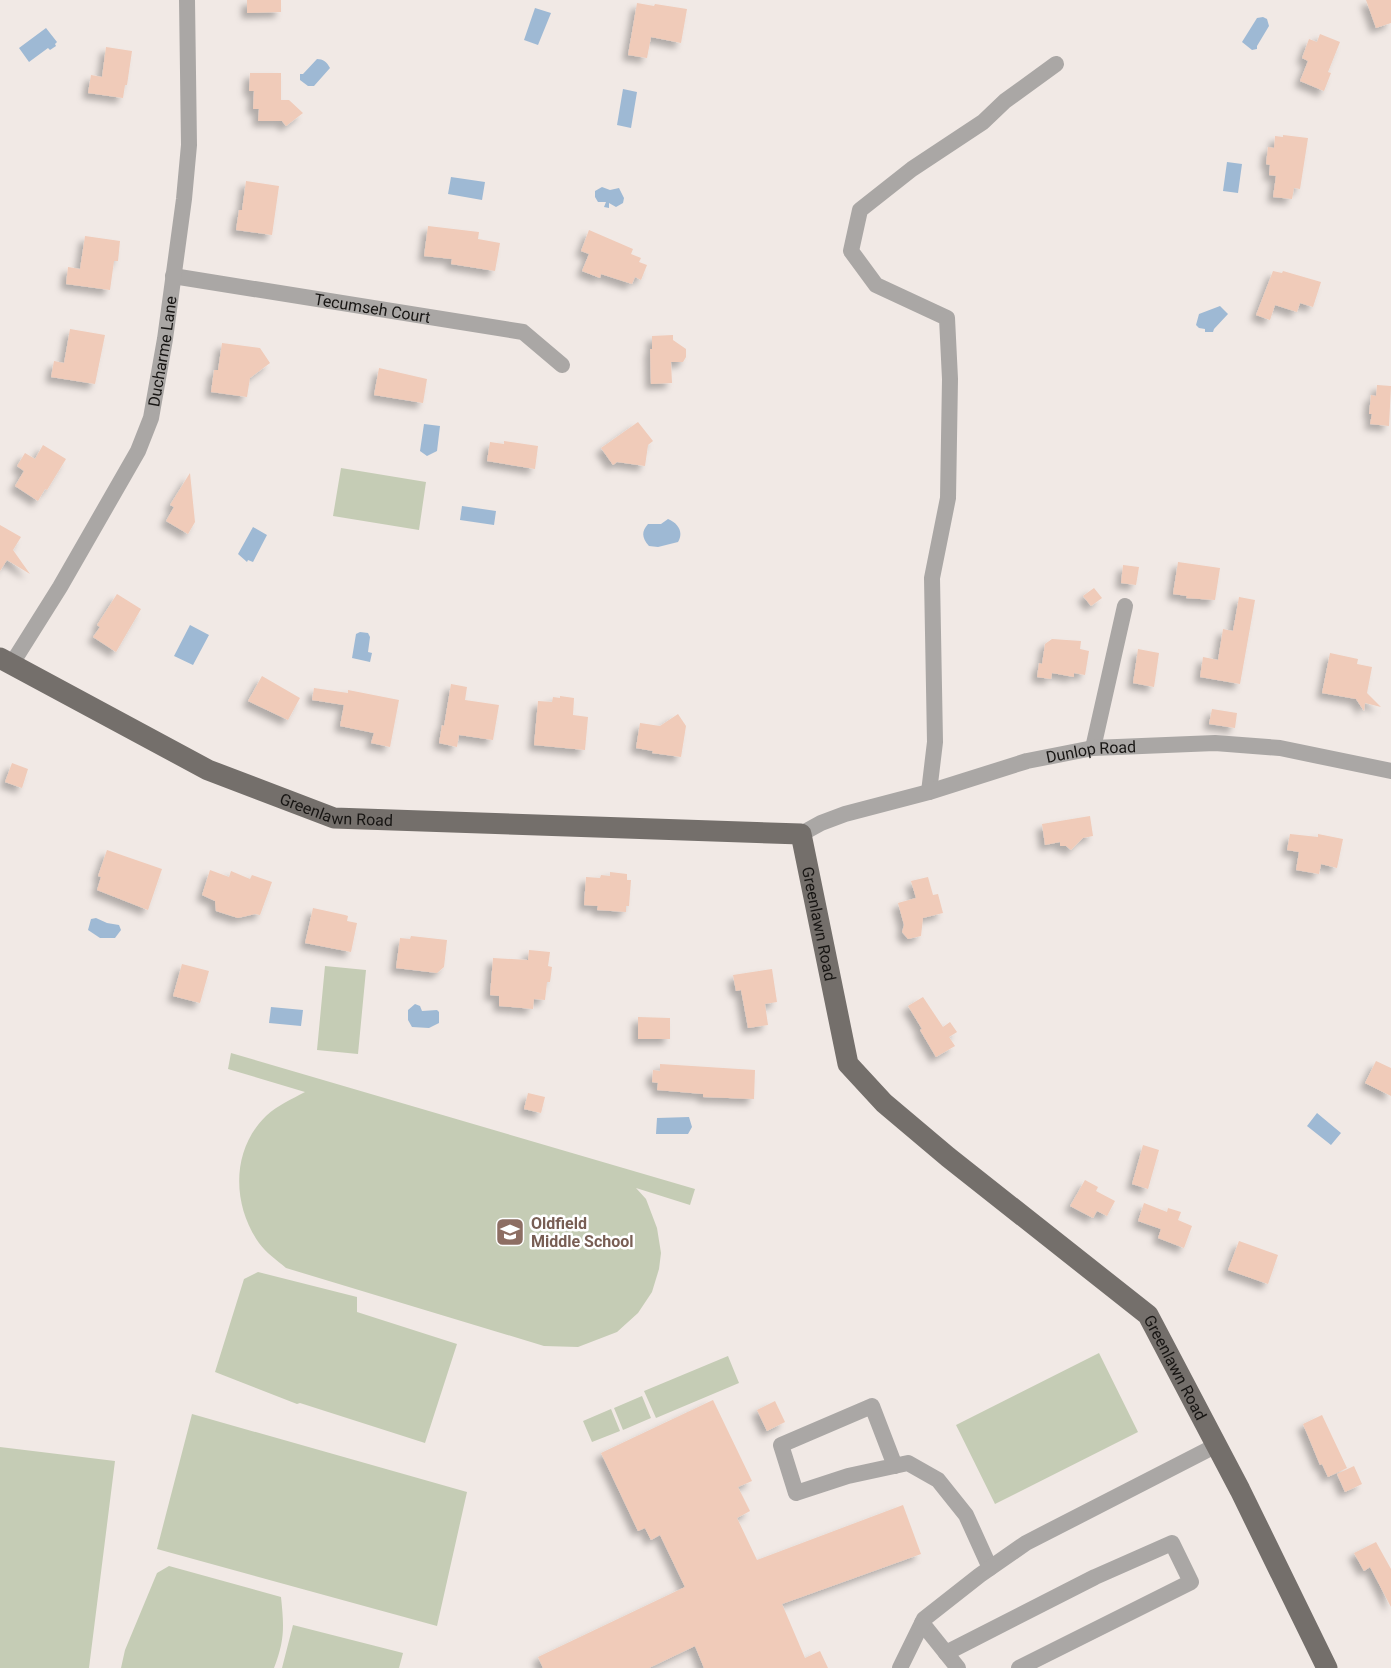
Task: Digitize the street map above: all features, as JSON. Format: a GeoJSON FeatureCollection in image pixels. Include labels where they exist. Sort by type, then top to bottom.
{"type":"FeatureCollection","features":[{"type":"Feature","properties":{"kind":"main road","name":"Greenlawn Road"},"geometry":{"type":"LineString","coordinates":[[6,662],[208,770],[334,818],[801,834],[848,1064],[884,1103],[948,1157],[1148,1315],[1217,1445],[1327,1668]]}},
{"type":"Feature","properties":{"kind":"street","name":"Ducharme Lane"},"geometry":{"type":"LineString","coordinates":[[6,662],[60,587],[138,451],[151,418],[159,381],[189,145],[187,0]]}},
{"type":"Feature","properties":{"kind":"street"},"geometry":{"type":"LineString","coordinates":[[929,792],[935,742],[932,578],[948,498],[950,379],[947,318],[876,285],[852,251],[860,210],[912,169],[983,122],[1005,101],[1056,64]]}},
{"type":"Feature","properties":{"kind":"street","name":"Tecumseh Court"},"geometry":{"type":"LineString","coordinates":[[173,276],[523,332],[562,365]]}},
{"type":"Feature","properties":{"kind":"street"},"geometry":{"type":"LineString","coordinates":[[1093,748],[1125,606]]}},
{"type":"Feature","properties":{"kind":"street","name":"Dunlop Road"},"geometry":{"type":"LineString","coordinates":[[801,834],[845,814],[929,792],[1027,761],[1093,748],[1215,743],[1269,747],[1391,771]]}},
{"type":"Feature","properties":{"kind":"street"},"geometry":{"type":"LineString","coordinates":[[895,1466],[872,1406],[781,1444],[796,1493],[848,1476],[895,1466],[908,1463],[938,1479],[966,1515],[990,1568]]}},
{"type":"Feature","properties":{"kind":"street"},"geometry":{"type":"LineString","coordinates":[[900,1668],[924,1619],[1026,1542],[1217,1445]]}},
{"type":"Feature","properties":{"kind":"street"},"geometry":{"type":"LineString","coordinates":[[946,1653],[1095,1577],[1172,1543],[1191,1582],[1019,1668]]}},
{"type":"Feature","properties":{"kind":"street"},"geometry":{"type":"LineString","coordinates":[[922,1623],[958,1668]]}},
{"type":"Feature","properties":{"kind":"green space"},"geometry":{"type":"Polygon","coordinates":[[[341,468],[426,482],[419,530],[333,516],[341,468]]]}},
{"type":"Feature","properties":{"kind":"green space"},"geometry":{"type":"Polygon","coordinates":[[[325,966],[366,970],[358,1054],[317,1050],[325,966]]]}},
{"type":"Feature","properties":{"kind":"green space"},"geometry":{"type":"Polygon","coordinates":[[[231,1053],[695,1189],[690,1205],[636,1188],[646,1199],[657,1228],[661,1253],[652,1292],[638,1313],[617,1332],[578,1347],[544,1346],[286,1268],[262,1247],[250,1228],[240,1195],[239,1178],[246,1145],[255,1130],[271,1112],[305,1092],[228,1069],[231,1053]]]}},
{"type":"Feature","properties":{"kind":"green space"},"geometry":{"type":"Polygon","coordinates":[[[258,1272],[357,1297],[357,1312],[457,1344],[425,1443],[300,1403],[297,1404],[215,1372],[244,1279],[258,1272]]]}},
{"type":"Feature","properties":{"kind":"green space"},"geometry":{"type":"Polygon","coordinates":[[[1099,1353],[1138,1432],[995,1504],[956,1425],[1099,1353]]]}},
{"type":"Feature","properties":{"kind":"green space"},"geometry":{"type":"Polygon","coordinates":[[[728,1356],[739,1383],[656,1418],[644,1391],[728,1356]]]}},
{"type":"Feature","properties":{"kind":"green space"},"geometry":{"type":"Polygon","coordinates":[[[642,1396],[651,1418],[623,1430],[614,1408],[642,1396]]]}},
{"type":"Feature","properties":{"kind":"green space"},"geometry":{"type":"Polygon","coordinates":[[[611,1409],[620,1431],[592,1442],[583,1421],[611,1409]]]}},
{"type":"Feature","properties":{"kind":"green space"},"geometry":{"type":"Polygon","coordinates":[[[192,1414],[467,1492],[437,1626],[157,1549],[192,1414]]]}},
{"type":"Feature","properties":{"kind":"green space"},"geometry":{"type":"Polygon","coordinates":[[[0,1447],[115,1461],[89,1668],[0,1668],[0,1447]]]}},
{"type":"Feature","properties":{"kind":"green space"},"geometry":{"type":"Polygon","coordinates":[[[169,1566],[281,1597],[283,1633],[274,1668],[121,1668],[125,1650],[157,1573],[169,1566]]]}},
{"type":"Feature","properties":{"kind":"green space"},"geometry":{"type":"Polygon","coordinates":[[[293,1625],[403,1653],[399,1668],[282,1668],[293,1625]]]}},
{"type":"Feature","properties":{"kind":"water"},"geometry":{"type":"Polygon","coordinates":[[[535,8],[551,13],[538,45],[524,40],[535,8]]]}},
{"type":"Feature","properties":{"kind":"water"},"geometry":{"type":"Polygon","coordinates":[[[1257,18],[1267,19],[1269,26],[1257,49],[1252,50],[1242,42],[1257,18]]]}},
{"type":"Feature","properties":{"kind":"water"},"geometry":{"type":"Polygon","coordinates":[[[46,28],[57,42],[56,46],[50,50],[48,48],[29,62],[19,48],[46,28]]]}},
{"type":"Feature","properties":{"kind":"water"},"geometry":{"type":"Polygon","coordinates":[[[317,59],[325,61],[330,68],[314,86],[308,86],[300,80],[300,74],[303,74],[317,59]]]}},
{"type":"Feature","properties":{"kind":"water"},"geometry":{"type":"Polygon","coordinates":[[[623,89],[637,92],[631,128],[617,125],[623,89]]]}},
{"type":"Feature","properties":{"kind":"water"},"geometry":{"type":"Polygon","coordinates":[[[1227,162],[1242,164],[1238,193],[1223,191],[1227,162]]]}},
{"type":"Feature","properties":{"kind":"water"},"geometry":{"type":"Polygon","coordinates":[[[451,177],[485,182],[482,200],[448,194],[451,177]]]}},
{"type":"Feature","properties":{"kind":"water"},"geometry":{"type":"Polygon","coordinates":[[[602,187],[610,190],[619,188],[624,198],[623,203],[616,207],[609,203],[609,208],[604,207],[606,202],[598,202],[595,197],[595,191],[602,187]]]}},
{"type":"Feature","properties":{"kind":"water"},"geometry":{"type":"Polygon","coordinates":[[[1220,306],[1228,314],[1213,332],[1205,332],[1205,329],[1196,325],[1199,314],[1220,306]]]}},
{"type":"Feature","properties":{"kind":"water"},"geometry":{"type":"Polygon","coordinates":[[[424,424],[440,426],[437,451],[427,456],[420,451],[424,424]]]}},
{"type":"Feature","properties":{"kind":"water"},"geometry":{"type":"Polygon","coordinates":[[[462,506],[496,511],[494,525],[460,520],[462,506]]]}},
{"type":"Feature","properties":{"kind":"water"},"geometry":{"type":"Polygon","coordinates":[[[668,519],[679,528],[678,542],[658,547],[649,546],[643,535],[648,524],[661,524],[668,519]]]}},
{"type":"Feature","properties":{"kind":"water"},"geometry":{"type":"Polygon","coordinates":[[[253,527],[267,535],[253,562],[248,560],[247,562],[238,554],[253,527]]]}},
{"type":"Feature","properties":{"kind":"water"},"geometry":{"type":"Polygon","coordinates":[[[190,625],[209,635],[193,665],[174,656],[190,625]]]}},
{"type":"Feature","properties":{"kind":"water"},"geometry":{"type":"Polygon","coordinates":[[[368,633],[370,637],[368,652],[372,653],[370,662],[352,658],[356,634],[368,633]]]}},
{"type":"Feature","properties":{"kind":"water"},"geometry":{"type":"Polygon","coordinates":[[[96,918],[119,925],[121,930],[115,938],[100,938],[88,930],[91,919],[96,918]]]}},
{"type":"Feature","properties":{"kind":"water"},"geometry":{"type":"Polygon","coordinates":[[[415,1004],[420,1006],[422,1011],[437,1010],[439,1023],[429,1028],[412,1027],[408,1020],[408,1010],[415,1004]]]}},
{"type":"Feature","properties":{"kind":"water"},"geometry":{"type":"Polygon","coordinates":[[[271,1007],[303,1010],[301,1026],[269,1023],[271,1007]]]}},
{"type":"Feature","properties":{"kind":"water"},"geometry":{"type":"Polygon","coordinates":[[[1317,1113],[1341,1133],[1331,1145],[1307,1126],[1317,1113]]]}},
{"type":"Feature","properties":{"kind":"water"},"geometry":{"type":"Polygon","coordinates":[[[689,1117],[692,1127],[688,1134],[656,1134],[657,1118],[689,1117]]]}},
{"type":"Feature","properties":{"kind":"building"},"geometry":{"type":"Polygon","coordinates":[[[247,0],[281,0],[281,12],[247,13],[247,0]]]}},
{"type":"Feature","properties":{"kind":"building"},"geometry":{"type":"Polygon","coordinates":[[[1366,0],[1391,0],[1391,23],[1376,28],[1366,0]]]}},
{"type":"Feature","properties":{"kind":"building"},"geometry":{"type":"Polygon","coordinates":[[[637,3],[687,9],[681,43],[651,37],[647,58],[628,55],[637,3]]]}},
{"type":"Feature","properties":{"kind":"building"},"geometry":{"type":"Polygon","coordinates":[[[1320,34],[1340,42],[1328,72],[1331,73],[1324,91],[1300,81],[1308,61],[1302,58],[1309,39],[1317,42],[1320,34]]]}},
{"type":"Feature","properties":{"kind":"building"},"geometry":{"type":"Polygon","coordinates":[[[106,47],[132,51],[123,98],[88,93],[91,75],[102,77],[106,47]]]}},
{"type":"Feature","properties":{"kind":"building"},"geometry":{"type":"Polygon","coordinates":[[[250,73],[281,73],[281,100],[289,100],[303,113],[286,126],[282,121],[258,121],[259,109],[253,109],[254,91],[249,91],[250,73]]]}},
{"type":"Feature","properties":{"kind":"building"},"geometry":{"type":"Polygon","coordinates":[[[1283,135],[1308,138],[1300,189],[1294,188],[1292,199],[1273,197],[1276,176],[1269,175],[1270,165],[1266,164],[1268,147],[1274,148],[1275,136],[1283,137],[1283,135]]]}},
{"type":"Feature","properties":{"kind":"building"},"geometry":{"type":"Polygon","coordinates":[[[246,181],[279,186],[272,235],[236,230],[239,210],[242,210],[246,181]]]}},
{"type":"Feature","properties":{"kind":"building"},"geometry":{"type":"Polygon","coordinates":[[[428,226],[479,232],[478,239],[500,243],[495,271],[451,264],[452,259],[424,256],[428,226]]]}},
{"type":"Feature","properties":{"kind":"building"},"geometry":{"type":"Polygon","coordinates":[[[589,230],[633,249],[631,254],[641,258],[639,262],[647,265],[641,280],[635,277],[632,284],[601,274],[600,278],[582,271],[589,254],[581,251],[589,230]]]}},
{"type":"Feature","properties":{"kind":"building"},"geometry":{"type":"Polygon","coordinates":[[[85,236],[120,241],[118,261],[114,261],[110,290],[66,284],[68,267],[80,269],[85,236]]]}},
{"type":"Feature","properties":{"kind":"building"},"geometry":{"type":"Polygon","coordinates":[[[1273,271],[1282,273],[1283,271],[1321,282],[1313,307],[1300,303],[1297,312],[1275,305],[1270,320],[1256,315],[1273,271]]]}},
{"type":"Feature","properties":{"kind":"building"},"geometry":{"type":"Polygon","coordinates":[[[70,329],[105,335],[95,384],[51,377],[54,361],[64,363],[70,329]]]}},
{"type":"Feature","properties":{"kind":"building"},"geometry":{"type":"Polygon","coordinates":[[[673,335],[673,340],[686,349],[686,357],[683,362],[671,362],[672,383],[651,384],[652,336],[673,335]]]}},
{"type":"Feature","properties":{"kind":"building"},"geometry":{"type":"Polygon","coordinates":[[[222,343],[260,348],[270,363],[250,378],[247,397],[211,392],[214,370],[218,370],[222,343]]]}},
{"type":"Feature","properties":{"kind":"building"},"geometry":{"type":"Polygon","coordinates":[[[379,368],[427,379],[423,403],[374,395],[379,368]]]}},
{"type":"Feature","properties":{"kind":"building"},"geometry":{"type":"Polygon","coordinates":[[[1377,385],[1391,386],[1389,426],[1370,424],[1371,395],[1376,396],[1377,385]]]}},
{"type":"Feature","properties":{"kind":"building"},"geometry":{"type":"Polygon","coordinates":[[[638,422],[653,441],[648,445],[645,466],[617,462],[613,465],[601,448],[638,422]]]}},
{"type":"Feature","properties":{"kind":"building"},"geometry":{"type":"Polygon","coordinates":[[[504,441],[538,446],[535,469],[487,461],[490,442],[504,444],[504,441]]]}},
{"type":"Feature","properties":{"kind":"building"},"geometry":{"type":"Polygon","coordinates":[[[43,445],[66,459],[38,501],[15,486],[24,471],[17,466],[25,453],[35,459],[43,445]]]}},
{"type":"Feature","properties":{"kind":"building"},"geometry":{"type":"Polygon","coordinates":[[[190,473],[195,522],[188,534],[166,521],[174,507],[170,505],[190,473]]]}},
{"type":"Feature","properties":{"kind":"building"},"geometry":{"type":"Polygon","coordinates":[[[0,525],[21,537],[13,550],[30,574],[7,560],[0,571],[0,525]]]}},
{"type":"Feature","properties":{"kind":"building"},"geometry":{"type":"Polygon","coordinates":[[[1178,562],[1220,568],[1215,600],[1186,598],[1187,596],[1173,594],[1178,562]]]}},
{"type":"Feature","properties":{"kind":"building"},"geometry":{"type":"Polygon","coordinates":[[[1123,565],[1139,567],[1136,585],[1121,583],[1123,565]]]}},
{"type":"Feature","properties":{"kind":"building"},"geometry":{"type":"Polygon","coordinates":[[[1094,588],[1102,598],[1091,606],[1083,596],[1094,588]]]}},
{"type":"Feature","properties":{"kind":"building"},"geometry":{"type":"Polygon","coordinates":[[[117,594],[141,609],[116,652],[93,637],[100,627],[97,625],[117,594]]]}},
{"type":"Feature","properties":{"kind":"building"},"geometry":{"type":"Polygon","coordinates":[[[1239,597],[1255,600],[1240,684],[1200,677],[1203,657],[1218,660],[1223,629],[1233,631],[1239,597]]]}},
{"type":"Feature","properties":{"kind":"building"},"geometry":{"type":"Polygon","coordinates":[[[1052,639],[1081,641],[1080,649],[1089,651],[1085,675],[1074,673],[1074,677],[1052,673],[1051,679],[1037,677],[1045,644],[1052,639]]]}},
{"type":"Feature","properties":{"kind":"building"},"geometry":{"type":"Polygon","coordinates":[[[1138,649],[1159,653],[1154,687],[1133,683],[1138,649]]]}},
{"type":"Feature","properties":{"kind":"building"},"geometry":{"type":"Polygon","coordinates":[[[1330,653],[1358,659],[1357,664],[1372,667],[1367,693],[1381,707],[1365,703],[1364,711],[1356,699],[1322,693],[1330,653]]]}},
{"type":"Feature","properties":{"kind":"building"},"geometry":{"type":"Polygon","coordinates":[[[262,676],[300,698],[288,720],[248,701],[262,676]]]}},
{"type":"Feature","properties":{"kind":"building"},"geometry":{"type":"Polygon","coordinates":[[[451,684],[467,687],[465,700],[499,705],[493,740],[459,735],[457,747],[439,743],[451,684]]]}},
{"type":"Feature","properties":{"kind":"building"},"geometry":{"type":"Polygon","coordinates":[[[314,688],[348,693],[348,690],[399,700],[390,747],[371,743],[374,733],[340,726],[344,705],[312,700],[314,688]]]}},
{"type":"Feature","properties":{"kind":"building"},"geometry":{"type":"Polygon","coordinates":[[[560,696],[574,698],[573,715],[588,717],[585,750],[534,745],[538,701],[552,702],[553,697],[560,698],[560,696]]]}},
{"type":"Feature","properties":{"kind":"building"},"geometry":{"type":"Polygon","coordinates":[[[1212,709],[1237,713],[1235,728],[1209,724],[1212,709]]]}},
{"type":"Feature","properties":{"kind":"building"},"geometry":{"type":"Polygon","coordinates":[[[678,714],[686,726],[681,757],[636,748],[640,723],[660,726],[678,714]]]}},
{"type":"Feature","properties":{"kind":"building"},"geometry":{"type":"Polygon","coordinates":[[[12,763],[28,769],[22,788],[5,782],[12,763]]]}},
{"type":"Feature","properties":{"kind":"building"},"geometry":{"type":"Polygon","coordinates":[[[1090,816],[1093,836],[1083,838],[1071,850],[1066,846],[1060,846],[1060,842],[1045,845],[1042,824],[1090,816]]]}},
{"type":"Feature","properties":{"kind":"building"},"geometry":{"type":"Polygon","coordinates":[[[1290,834],[1318,837],[1318,834],[1343,839],[1337,868],[1321,864],[1319,874],[1296,870],[1299,852],[1287,850],[1290,834]]]}},
{"type":"Feature","properties":{"kind":"building"},"geometry":{"type":"Polygon","coordinates":[[[107,850],[162,869],[148,910],[97,890],[101,877],[98,876],[107,850]]]}},
{"type":"Feature","properties":{"kind":"building"},"geometry":{"type":"Polygon","coordinates":[[[210,870],[229,877],[231,871],[250,879],[252,875],[272,882],[260,915],[238,918],[216,911],[215,901],[202,895],[210,870]]]}},
{"type":"Feature","properties":{"kind":"building"},"geometry":{"type":"Polygon","coordinates":[[[610,872],[627,874],[627,880],[631,880],[629,906],[626,906],[626,912],[597,910],[598,906],[584,905],[586,877],[610,876],[610,872]]]}},
{"type":"Feature","properties":{"kind":"building"},"geometry":{"type":"Polygon","coordinates":[[[928,877],[933,895],[938,894],[943,913],[923,918],[921,936],[908,939],[902,932],[904,925],[898,903],[916,898],[911,881],[928,877]]]}},
{"type":"Feature","properties":{"kind":"building"},"geometry":{"type":"Polygon","coordinates":[[[313,908],[348,916],[347,921],[357,923],[351,952],[305,943],[313,908]]]}},
{"type":"Feature","properties":{"kind":"building"},"geometry":{"type":"Polygon","coordinates":[[[411,936],[447,940],[444,967],[437,973],[396,968],[400,938],[410,939],[411,936]]]}},
{"type":"Feature","properties":{"kind":"building"},"geometry":{"type":"Polygon","coordinates":[[[529,950],[550,952],[548,966],[552,967],[545,1000],[534,999],[533,1009],[499,1006],[499,996],[490,995],[493,958],[528,960],[529,950]]]}},
{"type":"Feature","properties":{"kind":"building"},"geometry":{"type":"Polygon","coordinates":[[[182,964],[209,971],[200,1003],[173,996],[182,964]]]}},
{"type":"Feature","properties":{"kind":"building"},"geometry":{"type":"Polygon","coordinates":[[[772,969],[777,1002],[765,1004],[768,1025],[748,1028],[741,990],[736,991],[733,975],[772,969]]]}},
{"type":"Feature","properties":{"kind":"building"},"geometry":{"type":"Polygon","coordinates":[[[923,997],[943,1027],[950,1022],[957,1032],[949,1037],[955,1046],[936,1057],[908,1006],[923,997]]]}},
{"type":"Feature","properties":{"kind":"building"},"geometry":{"type":"Polygon","coordinates":[[[638,1017],[670,1018],[670,1039],[638,1039],[638,1017]]]}},
{"type":"Feature","properties":{"kind":"building"},"geometry":{"type":"Polygon","coordinates":[[[1376,1061],[1391,1068],[1391,1096],[1365,1083],[1376,1061]]]}},
{"type":"Feature","properties":{"kind":"building"},"geometry":{"type":"Polygon","coordinates":[[[660,1064],[755,1070],[754,1099],[703,1097],[703,1094],[657,1090],[658,1083],[652,1082],[653,1070],[660,1071],[660,1064]]]}},
{"type":"Feature","properties":{"kind":"building"},"geometry":{"type":"Polygon","coordinates":[[[528,1093],[545,1097],[541,1113],[524,1109],[528,1093]]]}},
{"type":"Feature","properties":{"kind":"building"},"geometry":{"type":"Polygon","coordinates":[[[1143,1145],[1159,1150],[1148,1189],[1132,1184],[1143,1145]]]}},
{"type":"Feature","properties":{"kind":"building"},"geometry":{"type":"Polygon","coordinates":[[[1085,1180],[1098,1187],[1096,1191],[1115,1201],[1107,1216],[1097,1211],[1093,1218],[1070,1206],[1085,1180]]]}},
{"type":"Feature","properties":{"kind":"building"},"geometry":{"type":"Polygon","coordinates":[[[1144,1203],[1167,1212],[1168,1208],[1181,1212],[1178,1220],[1192,1226],[1184,1248],[1158,1238],[1161,1229],[1138,1221],[1144,1203]]]}},
{"type":"Feature","properties":{"kind":"building"},"geometry":{"type":"Polygon","coordinates":[[[1239,1241],[1278,1255],[1268,1284],[1228,1270],[1239,1241]]]}},
{"type":"Feature","properties":{"kind":"building"},"geometry":{"type":"Polygon","coordinates":[[[713,1400],[752,1481],[738,1487],[750,1511],[737,1518],[757,1560],[903,1505],[921,1554],[782,1604],[805,1658],[820,1651],[828,1668],[704,1668],[695,1646],[649,1668],[543,1668],[538,1657],[685,1587],[660,1535],[651,1540],[645,1528],[638,1531],[601,1453],[713,1400]]]}},
{"type":"Feature","properties":{"kind":"building"},"geometry":{"type":"Polygon","coordinates":[[[775,1401],[785,1422],[767,1431],[757,1410],[775,1401]]]}},
{"type":"Feature","properties":{"kind":"building"},"geometry":{"type":"Polygon","coordinates":[[[1322,1415],[1347,1468],[1328,1477],[1322,1464],[1320,1465],[1303,1424],[1322,1415]]]}},
{"type":"Feature","properties":{"kind":"building"},"geometry":{"type":"Polygon","coordinates":[[[1354,1466],[1362,1484],[1345,1492],[1337,1474],[1354,1466]]]}},
{"type":"Feature","properties":{"kind":"building"},"geometry":{"type":"Polygon","coordinates":[[[1376,1542],[1391,1569],[1391,1607],[1370,1567],[1364,1571],[1354,1553],[1376,1542]]]}},
{"type":"Feature","properties":{"kind":"place","name":"Oldfield Middle School"},"geometry":{"type":"Point","coordinates":[510,1232]}}]}
